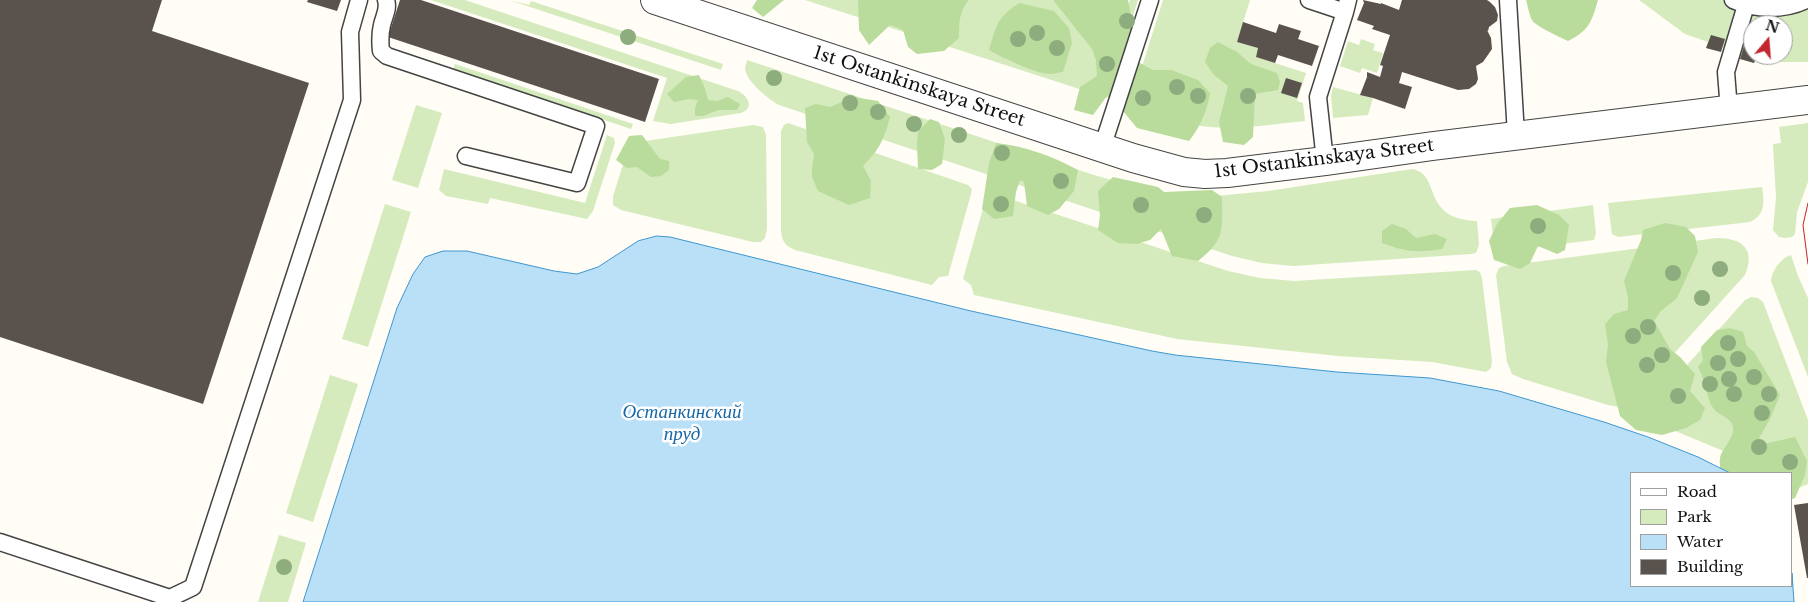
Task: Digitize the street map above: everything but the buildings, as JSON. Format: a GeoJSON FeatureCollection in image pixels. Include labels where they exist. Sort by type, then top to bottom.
{"type":"FeatureCollection","features":[{"type":"Feature","properties":{"kind":"street","name":"1st Ostankinskaya Street"},"geometry":{"type":"LineString","coordinates":[[655,0],[1161,167],[1205,174],[1266,169],[1516,135],[1808,100]]}},
{"type":"Feature","properties":{"kind":"lane"},"geometry":{"type":"LineString","coordinates":[[386,0],[388,6],[382,26],[380,42],[381,51],[387,56],[596,126],[578,183],[466,156]]}},
{"type":"Feature","properties":{"kind":"lane"},"geometry":{"type":"LineString","coordinates":[[1102,148],[1150,0]]}},
{"type":"Feature","properties":{"kind":"lane"},"geometry":{"type":"LineString","coordinates":[[1309,0],[1347,6],[1318,97],[1325,161]]}},
{"type":"Feature","properties":{"kind":"lane"},"geometry":{"type":"LineString","coordinates":[[1508,0],[1516,135]]}},
{"type":"Feature","properties":{"kind":"lane"},"geometry":{"type":"LineString","coordinates":[[1729,110],[1726,72],[1740,2],[1775,8],[1806,0]]}},
{"type":"Feature","properties":{"kind":"lane"},"geometry":{"type":"LineString","coordinates":[[0,542],[170,598],[193,587],[352,100],[350,32],[358,4]]}},
{"type":"Feature","properties":{"kind":"green space"},"geometry":{"type":"Polygon","coordinates":[[[431,0],[465,0],[738,91],[749,102],[748,108],[741,113],[671,124],[653,121],[667,78],[431,0]]]}},
{"type":"Feature","properties":{"kind":"green space"},"geometry":{"type":"Polygon","coordinates":[[[509,0],[529,5],[531,1],[723,64],[721,70],[509,0]]]}},
{"type":"Feature","properties":{"kind":"green space"},"geometry":{"type":"Polygon","coordinates":[[[757,0],[784,0],[763,17],[752,8],[757,0]]]}},
{"type":"Feature","properties":{"kind":"green space"},"geometry":{"type":"Polygon","coordinates":[[[805,0],[1105,0],[1118,37],[1130,0],[1138,0],[1107,98],[805,0]]]}},
{"type":"Feature","properties":{"kind":"green space"},"geometry":{"type":"Polygon","coordinates":[[[858,0],[969,0],[961,13],[959,38],[944,51],[917,54],[908,47],[903,30],[890,25],[869,45],[859,30],[858,0]]]}},
{"type":"Feature","properties":{"kind":"green space"},"geometry":{"type":"Polygon","coordinates":[[[1053,0],[1128,0],[1140,63],[1153,70],[1171,70],[1198,80],[1210,93],[1202,118],[1189,141],[1137,128],[1118,105],[1107,96],[1093,115],[1074,110],[1080,87],[1097,76],[1096,60],[1092,49],[1053,0]]]}},
{"type":"Feature","properties":{"kind":"green space"},"geometry":{"type":"Polygon","coordinates":[[[1163,0],[1250,0],[1237,42],[1258,48],[1256,57],[1306,73],[1297,101],[1303,103],[1305,121],[1245,127],[1209,127],[1179,121],[1130,105],[1163,0]]]}},
{"type":"Feature","properties":{"kind":"green space"},"geometry":{"type":"Polygon","coordinates":[[[1526,0],[1598,0],[1589,25],[1581,33],[1568,41],[1534,22],[1530,16],[1526,0]]]}},
{"type":"Feature","properties":{"kind":"green space"},"geometry":{"type":"Polygon","coordinates":[[[1639,0],[1808,0],[1808,62],[1793,62],[1793,15],[1743,15],[1743,60],[1740,59],[1742,52],[1723,46],[1721,52],[1706,48],[1708,42],[1685,34],[1639,0]]]}},
{"type":"Feature","properties":{"kind":"green space"},"geometry":{"type":"Polygon","coordinates":[[[1019,3],[1054,11],[1069,28],[1072,43],[1063,72],[1045,74],[1038,72],[989,50],[998,23],[1006,13],[1019,3]]]}},
{"type":"Feature","properties":{"kind":"green space"},"geometry":{"type":"Polygon","coordinates":[[[1361,39],[1375,44],[1373,50],[1383,53],[1377,73],[1362,68],[1360,73],[1340,66],[1348,41],[1359,45],[1361,39]]]}},
{"type":"Feature","properties":{"kind":"green space"},"geometry":{"type":"Polygon","coordinates":[[[1218,42],[1237,52],[1251,64],[1277,73],[1280,82],[1278,90],[1255,94],[1253,137],[1244,145],[1223,142],[1219,122],[1228,86],[1213,74],[1205,62],[1210,48],[1218,42]]]}},
{"type":"Feature","properties":{"kind":"green space"},"geometry":{"type":"Polygon","coordinates":[[[747,60],[1094,175],[1154,192],[1203,197],[1227,195],[1268,191],[1412,169],[1421,173],[1427,179],[1439,205],[1447,213],[1459,218],[1477,221],[1479,245],[1476,253],[1471,254],[1293,266],[1262,263],[1232,256],[779,105],[769,99],[753,84],[746,73],[747,60]]]}},
{"type":"Feature","properties":{"kind":"green space"},"geometry":{"type":"Polygon","coordinates":[[[455,64],[633,124],[631,129],[453,70],[455,64]]]}},
{"type":"Feature","properties":{"kind":"green space"},"geometry":{"type":"Polygon","coordinates":[[[699,75],[708,100],[717,101],[728,97],[740,104],[737,110],[718,110],[703,116],[695,116],[698,100],[689,99],[674,102],[667,94],[686,77],[699,75]]]}},
{"type":"Feature","properties":{"kind":"green space"},"geometry":{"type":"Polygon","coordinates":[[[1333,87],[1373,98],[1368,115],[1333,118],[1331,96],[1333,87]]]}},
{"type":"Feature","properties":{"kind":"green space"},"geometry":{"type":"Polygon","coordinates":[[[853,97],[878,101],[890,117],[880,144],[863,166],[871,181],[870,198],[849,205],[818,191],[812,177],[814,154],[807,142],[805,108],[816,104],[830,107],[853,97]]]}},
{"type":"Feature","properties":{"kind":"green space"},"geometry":{"type":"Polygon","coordinates":[[[416,105],[442,113],[418,188],[392,180],[416,105]]]}},
{"type":"Feature","properties":{"kind":"green space"},"geometry":{"type":"Polygon","coordinates":[[[930,119],[939,122],[945,139],[942,164],[932,170],[918,169],[918,132],[930,119]]]}},
{"type":"Feature","properties":{"kind":"green space"},"geometry":{"type":"Polygon","coordinates":[[[788,123],[968,185],[972,189],[971,194],[948,276],[939,277],[932,285],[795,250],[787,245],[783,241],[781,231],[781,131],[784,125],[788,123]]]}},
{"type":"Feature","properties":{"kind":"green space"},"geometry":{"type":"Polygon","coordinates":[[[1808,123],[1808,182],[1797,212],[1795,234],[1792,237],[1779,237],[1773,230],[1776,198],[1773,144],[1781,143],[1779,127],[1808,123]]]}},
{"type":"Feature","properties":{"kind":"green space"},"geometry":{"type":"Polygon","coordinates":[[[753,125],[763,127],[766,135],[767,229],[765,238],[761,242],[753,242],[621,210],[613,205],[613,196],[628,149],[639,142],[753,125]]]}},
{"type":"Feature","properties":{"kind":"green space"},"geometry":{"type":"Polygon","coordinates":[[[607,135],[614,138],[615,143],[593,211],[587,219],[490,198],[488,204],[446,196],[439,190],[444,169],[585,203],[607,135]]]}},
{"type":"Feature","properties":{"kind":"green space"},"geometry":{"type":"Polygon","coordinates":[[[642,135],[660,159],[669,161],[669,170],[661,176],[651,177],[637,167],[627,168],[616,160],[629,136],[642,135]]]}},
{"type":"Feature","properties":{"kind":"green space"},"geometry":{"type":"Polygon","coordinates":[[[996,143],[1038,152],[1078,170],[1074,191],[1059,209],[1048,215],[1027,206],[1024,182],[1020,180],[1016,192],[1013,216],[994,219],[982,209],[989,163],[996,143]]]}},
{"type":"Feature","properties":{"kind":"green space"},"geometry":{"type":"Polygon","coordinates":[[[1113,177],[1158,187],[1164,192],[1212,190],[1222,197],[1222,226],[1218,240],[1198,261],[1172,256],[1161,229],[1150,240],[1137,244],[1118,243],[1098,230],[1100,215],[1098,191],[1113,177]]]}},
{"type":"Feature","properties":{"kind":"green space"},"geometry":{"type":"Polygon","coordinates":[[[1762,187],[1763,207],[1759,216],[1750,222],[1618,237],[1612,234],[1608,203],[1762,187]]]}},
{"type":"Feature","properties":{"kind":"green space"},"geometry":{"type":"Polygon","coordinates":[[[998,195],[1228,271],[1260,278],[1294,281],[1476,270],[1480,272],[1482,278],[1492,361],[1491,368],[1486,372],[1432,362],[1338,356],[1177,339],[974,295],[971,285],[963,279],[986,198],[998,195]]]}},
{"type":"Feature","properties":{"kind":"green space"},"geometry":{"type":"Polygon","coordinates":[[[385,204],[411,212],[368,347],[342,339],[385,204]]]}},
{"type":"Feature","properties":{"kind":"green space"},"geometry":{"type":"Polygon","coordinates":[[[1537,205],[1559,215],[1569,225],[1565,250],[1557,254],[1538,246],[1530,263],[1520,269],[1494,260],[1489,241],[1497,224],[1510,208],[1537,205]]]}},
{"type":"Feature","properties":{"kind":"green space"},"geometry":{"type":"Polygon","coordinates":[[[1593,205],[1596,233],[1594,240],[1506,251],[1494,245],[1491,219],[1593,205]]]}},
{"type":"Feature","properties":{"kind":"green space"},"geometry":{"type":"Polygon","coordinates":[[[1665,223],[1686,227],[1695,236],[1698,252],[1677,298],[1661,311],[1654,321],[1670,349],[1695,374],[1690,391],[1705,408],[1700,420],[1686,428],[1662,435],[1636,430],[1620,416],[1606,362],[1608,345],[1605,324],[1614,314],[1628,310],[1628,297],[1624,281],[1641,240],[1643,230],[1665,223]]]}},
{"type":"Feature","properties":{"kind":"green space"},"geometry":{"type":"Polygon","coordinates":[[[1392,224],[1406,229],[1416,238],[1435,234],[1447,239],[1442,249],[1412,251],[1398,248],[1382,243],[1382,231],[1392,224]]]}},
{"type":"Feature","properties":{"kind":"green space"},"geometry":{"type":"Polygon","coordinates":[[[1717,238],[1740,243],[1748,252],[1748,266],[1745,275],[1633,399],[1619,407],[1608,405],[1512,374],[1507,362],[1496,275],[1499,268],[1717,238]]]}},
{"type":"Feature","properties":{"kind":"green space"},"geometry":{"type":"Polygon","coordinates":[[[1791,255],[1808,298],[1808,377],[1771,281],[1778,265],[1791,255]]]}},
{"type":"Feature","properties":{"kind":"green space"},"geometry":{"type":"Polygon","coordinates":[[[1751,297],[1758,298],[1763,302],[1808,420],[1808,484],[1798,488],[1793,472],[1728,453],[1649,420],[1648,409],[1745,300],[1751,297]]]}},
{"type":"Feature","properties":{"kind":"green space"},"geometry":{"type":"Polygon","coordinates":[[[1730,328],[1743,332],[1747,346],[1754,352],[1780,395],[1770,419],[1759,438],[1763,444],[1795,437],[1807,461],[1805,475],[1795,498],[1793,499],[1793,472],[1720,472],[1721,454],[1732,436],[1733,427],[1729,420],[1713,408],[1698,367],[1703,360],[1701,347],[1717,330],[1730,328]]]}},
{"type":"Feature","properties":{"kind":"green space"},"geometry":{"type":"Polygon","coordinates":[[[330,375],[358,384],[313,522],[286,513],[330,375]]]}},
{"type":"Feature","properties":{"kind":"green space"},"geometry":{"type":"Polygon","coordinates":[[[279,535],[306,543],[288,602],[258,602],[279,535]]]}},
{"type":"Feature","properties":{"kind":"water","name":"Останкинский пруд"},"geometry":{"type":"Polygon","coordinates":[[[657,236],[670,237],[971,311],[1152,351],[1337,372],[1430,378],[1499,391],[1604,422],[1698,457],[1728,472],[1630,472],[1630,587],[1793,587],[1794,602],[303,602],[397,308],[413,274],[425,257],[443,251],[467,251],[554,271],[577,274],[598,267],[638,241],[657,236]]]}},
{"type":"Feature","properties":{"kind":"tram line"},"geometry":{"type":"LineString","coordinates":[[1808,203],[1803,225],[1808,264]]}}]}
